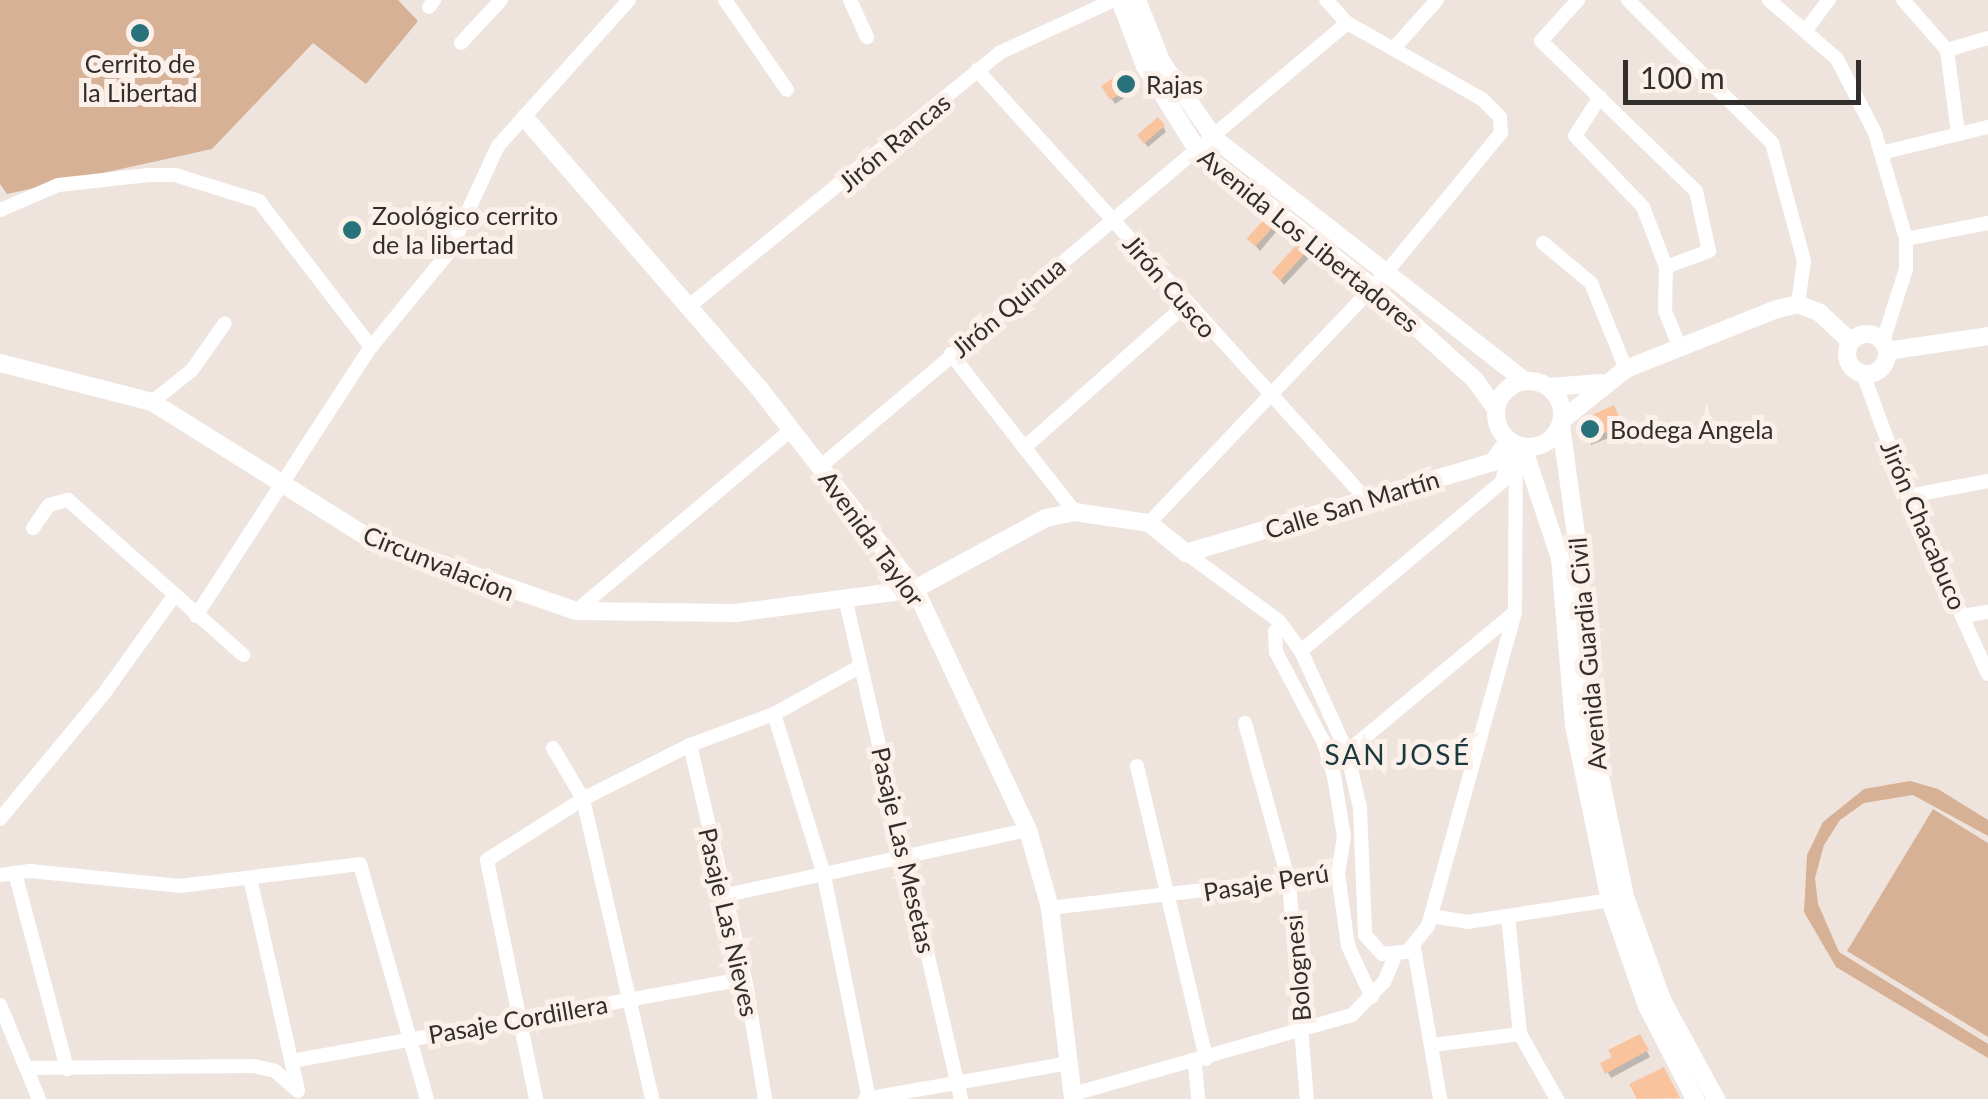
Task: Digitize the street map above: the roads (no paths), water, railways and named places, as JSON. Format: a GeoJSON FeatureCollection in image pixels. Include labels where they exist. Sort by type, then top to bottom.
{"type":"FeatureCollection","features":[{"type":"Feature","properties":{"kind":"street"},"geometry":{"type":"LineString","coordinates":[[461,43],[501,0]]}},
{"type":"Feature","properties":{"kind":"street"},"geometry":{"type":"LineString","coordinates":[[196,616],[286,484],[371,347],[449,252],[498,146],[629,0]]}},
{"type":"Feature","properties":{"kind":"street"},"geometry":{"type":"LineString","coordinates":[[725,0],[787,90]]}},
{"type":"Feature","properties":{"kind":"street"},"geometry":{"type":"LineString","coordinates":[[850,0],[867,37]]}},
{"type":"Feature","properties":{"kind":"street","name":"Jirón Rancas"},"geometry":{"type":"LineString","coordinates":[[688,307],[1001,52],[1117,0]]}},
{"type":"Feature","properties":{"kind":"street","name":"Avenida Los Libertadores"},"geometry":{"type":"LineString","coordinates":[[1117,0],[1145,66],[1198,151],[1526,381]]}},
{"type":"Feature","properties":{"kind":"street","name":"Avenida Los Libertadores"},"geometry":{"type":"LineString","coordinates":[[1136,0],[1161,61],[1216,140],[1378,280],[1496,409]]}},
{"type":"Feature","properties":{"kind":"street"},"geometry":{"type":"LineString","coordinates":[[1149,523],[1378,280],[1501,132],[1498,112],[1482,99],[1347,23],[1326,0]]}},
{"type":"Feature","properties":{"kind":"street"},"geometry":{"type":"LineString","coordinates":[[1394,48],[1438,0]]}},
{"type":"Feature","properties":{"kind":"street"},"geometry":{"type":"LineString","coordinates":[[1578,0],[1541,42],[1696,191],[1709,251],[1666,267]]}},
{"type":"Feature","properties":{"kind":"street"},"geometry":{"type":"LineString","coordinates":[[1628,0],[1772,143],[1804,262],[1798,304]]}},
{"type":"Feature","properties":{"kind":"street"},"geometry":{"type":"LineString","coordinates":[[1515,444],[1542,446],[1601,383],[1626,369],[1679,345],[1798,304],[1834,320],[1851,342],[1848,362],[1863,374],[1883,367],[1906,270],[1906,240],[1881,153],[1858,89],[1806,30],[1769,0]]}},
{"type":"Feature","properties":{"kind":"street"},"geometry":{"type":"LineString","coordinates":[[1806,30],[1829,0]]}},
{"type":"Feature","properties":{"kind":"street"},"geometry":{"type":"LineString","coordinates":[[1903,0],[1946,50],[1958,134]]}},
{"type":"Feature","properties":{"kind":"street"},"geometry":{"type":"LineString","coordinates":[[1216,140],[1347,23]]}},
{"type":"Feature","properties":{"kind":"street"},"geometry":{"type":"LineString","coordinates":[[1946,50],[1988,38]]}},
{"type":"Feature","properties":{"kind":"street","name":"Jirón Cusco"},"geometry":{"type":"LineString","coordinates":[[978,70],[1184,306],[1271,394],[1366,500]]}},
{"type":"Feature","properties":{"kind":"street"},"geometry":{"type":"LineString","coordinates":[[1600,97],[1575,136],[1634,196],[1666,267],[1665,311],[1679,345]]}},
{"type":"Feature","properties":{"kind":"street","name":"Avenida Taylor"},"geometry":{"type":"LineString","coordinates":[[525,118],[792,428],[915,589],[1028,830],[1050,908],[1073,1097]]}},
{"type":"Feature","properties":{"kind":"street"},"geometry":{"type":"LineString","coordinates":[[1881,153],[1988,128]]}},
{"type":"Feature","properties":{"kind":"street","name":"Jirón Quinua"},"geometry":{"type":"LineString","coordinates":[[820,466],[1112,219],[1216,140]]}},
{"type":"Feature","properties":{"kind":"street"},"geometry":{"type":"LineString","coordinates":[[0,210],[58,184],[148,176],[175,176],[258,201],[371,347]]}},
{"type":"Feature","properties":{"kind":"street"},"geometry":{"type":"LineString","coordinates":[[1906,240],[1988,223]]}},
{"type":"Feature","properties":{"kind":"street"},"geometry":{"type":"LineString","coordinates":[[1542,244],[1591,284],[1626,369]]}},
{"type":"Feature","properties":{"kind":"street"},"geometry":{"type":"LineString","coordinates":[[1024,448],[1184,306]]}},
{"type":"Feature","properties":{"kind":"street"},"geometry":{"type":"LineString","coordinates":[[152,402],[192,370],[226,323]]}},
{"type":"Feature","properties":{"kind":"street"},"geometry":{"type":"LineString","coordinates":[[1851,342],[1866,334],[1885,346],[1988,336]]}},
{"type":"Feature","properties":{"kind":"street"},"geometry":{"type":"LineString","coordinates":[[1451,359],[1468,339]]}},
{"type":"Feature","properties":{"kind":"street"},"geometry":{"type":"LineString","coordinates":[[951,354],[1076,512],[1149,523],[1282,624],[1301,651],[1347,752],[1360,808],[1360,915],[1372,945],[1394,956]]}},
{"type":"Feature","properties":{"kind":"street","name":"Circunvalacion"},"geometry":{"type":"LineString","coordinates":[[0,363],[152,402],[372,540],[502,591],[576,611],[736,614],[846,602],[915,589],[1046,518],[1076,512]]}},
{"type":"Feature","properties":{"kind":"street","name":"Jirón Chacabuco"},"geometry":{"type":"LineString","coordinates":[[1863,374],[1908,496],[1988,674]]}},
{"type":"Feature","properties":{"kind":"street"},"geometry":{"type":"LineString","coordinates":[[1440,1099],[1414,948],[1430,916],[1515,612],[1515,444],[1496,409],[1506,390],[1526,381],[1548,387],[1601,383]]}},
{"type":"Feature","properties":{"kind":"street"},"geometry":{"type":"LineString","coordinates":[[1548,387],[1560,402],[1561,423]]}},
{"type":"Feature","properties":{"kind":"street","name":"Avenida Guardia Civil"},"geometry":{"type":"LineString","coordinates":[[1561,423],[1579,555],[1588,724],[1617,899],[1662,1000],[1716,1099]]}},
{"type":"Feature","properties":{"kind":"street"},"geometry":{"type":"LineString","coordinates":[[576,611],[792,428]]}},
{"type":"Feature","properties":{"kind":"street"},"geometry":{"type":"LineString","coordinates":[[1301,651],[1502,482],[1515,444]]}},
{"type":"Feature","properties":{"kind":"street","name":"Avenida Guardia Civil"},"geometry":{"type":"LineString","coordinates":[[1515,444],[1560,558],[1574,726],[1617,899],[1647,1006],[1695,1099]]}},
{"type":"Feature","properties":{"kind":"street","name":"Calle San Martín"},"geometry":{"type":"LineString","coordinates":[[1186,553],[1493,462],[1515,444]]}},
{"type":"Feature","properties":{"kind":"street"},"geometry":{"type":"LineString","coordinates":[[1908,496],[1988,480]]}},
{"type":"Feature","properties":{"kind":"street"},"geometry":{"type":"LineString","coordinates":[[33,528],[49,505],[68,500],[242,655]]}},
{"type":"Feature","properties":{"kind":"street"},"geometry":{"type":"LineString","coordinates":[[0,819],[105,692],[174,596]]}},
{"type":"Feature","properties":{"kind":"street","name":"Pasaje Las Mesetas"},"geometry":{"type":"LineString","coordinates":[[846,602],[960,1092]]}},
{"type":"Feature","properties":{"kind":"street"},"geometry":{"type":"LineString","coordinates":[[1347,752],[1515,612]]}},
{"type":"Feature","properties":{"kind":"street"},"geometry":{"type":"LineString","coordinates":[[1962,616],[1988,612]]}},
{"type":"Feature","properties":{"kind":"street","name":"Pasaje Perú"},"geometry":{"type":"LineString","coordinates":[[1050,908],[1338,874],[1344,837],[1334,776],[1323,741],[1276,652],[1273,640],[1282,624]]}},
{"type":"Feature","properties":{"kind":"street"},"geometry":{"type":"LineString","coordinates":[[536,1099],[486,860],[583,799],[690,746],[774,714],[860,666]]}},
{"type":"Feature","properties":{"kind":"street"},"geometry":{"type":"LineString","coordinates":[[774,714],[823,871],[847,970],[868,1099],[960,1092],[1070,1063]]}},
{"type":"Feature","properties":{"kind":"street","name":"Bolognesi"},"geometry":{"type":"LineString","coordinates":[[1246,724],[1289,882],[1307,1099]]}},
{"type":"Feature","properties":{"kind":"street","name":"Pasaje Las Nieves"},"geometry":{"type":"LineString","coordinates":[[690,746],[722,896],[745,980],[765,1099]]}},
{"type":"Feature","properties":{"kind":"street"},"geometry":{"type":"LineString","coordinates":[[553,748],[583,799],[652,1099]]}},
{"type":"Feature","properties":{"kind":"street"},"geometry":{"type":"LineString","coordinates":[[1137,766],[1168,896],[1200,1062],[1198,1099]]}},
{"type":"Feature","properties":{"kind":"street"},"geometry":{"type":"LineString","coordinates":[[722,896],[823,871],[1028,830]]}},
{"type":"Feature","properties":{"kind":"street"},"geometry":{"type":"LineString","coordinates":[[67,1069],[7,874],[179,886],[251,882],[360,864],[427,1099]]}},
{"type":"Feature","properties":{"kind":"street"},"geometry":{"type":"LineString","coordinates":[[1338,874],[1348,946],[1372,997]]}},
{"type":"Feature","properties":{"kind":"street"},"geometry":{"type":"LineString","coordinates":[[251,882],[299,1095]]}},
{"type":"Feature","properties":{"kind":"street"},"geometry":{"type":"LineString","coordinates":[[1430,916],[1468,922],[1617,899]]}},
{"type":"Feature","properties":{"kind":"street"},"geometry":{"type":"LineString","coordinates":[[1508,916],[1520,1034],[1557,1099]]}},
{"type":"Feature","properties":{"kind":"street"},"geometry":{"type":"LineString","coordinates":[[1073,1097],[1352,1015],[1372,997],[1394,956],[1414,948]]}},
{"type":"Feature","properties":{"kind":"street","name":"Pasaje Cordillera"},"geometry":{"type":"LineString","coordinates":[[292,1061],[409,1037],[745,980]]}},
{"type":"Feature","properties":{"kind":"street"},"geometry":{"type":"LineString","coordinates":[[0,1004],[39,1099]]}},
{"type":"Feature","properties":{"kind":"street"},"geometry":{"type":"LineString","coordinates":[[1432,1045],[1520,1034]]}},
{"type":"Feature","properties":{"kind":"street"},"geometry":{"type":"LineString","coordinates":[[26,1068],[254,1066],[275,1071],[299,1095]]}},
{"type":"Feature","properties":{"kind":"place","name":"Cerrito de la Libertad"},"geometry":{"type":"Point","coordinates":[140,33]}},
{"type":"Feature","properties":{"kind":"place","name":"Rajas"},"geometry":{"type":"Point","coordinates":[1126,84]}},
{"type":"Feature","properties":{"kind":"place","name":"Zoológico cerrito de la libertad"},"geometry":{"type":"Point","coordinates":[352,230]}},
{"type":"Feature","properties":{"kind":"place","name":"Bodega Angela"},"geometry":{"type":"Point","coordinates":[1590,429]}},
{"type":"Feature","properties":{"kind":"district","name":"SAN JOSÉ"},"geometry":{"type":"Point","coordinates":[1398,754]}}]}
